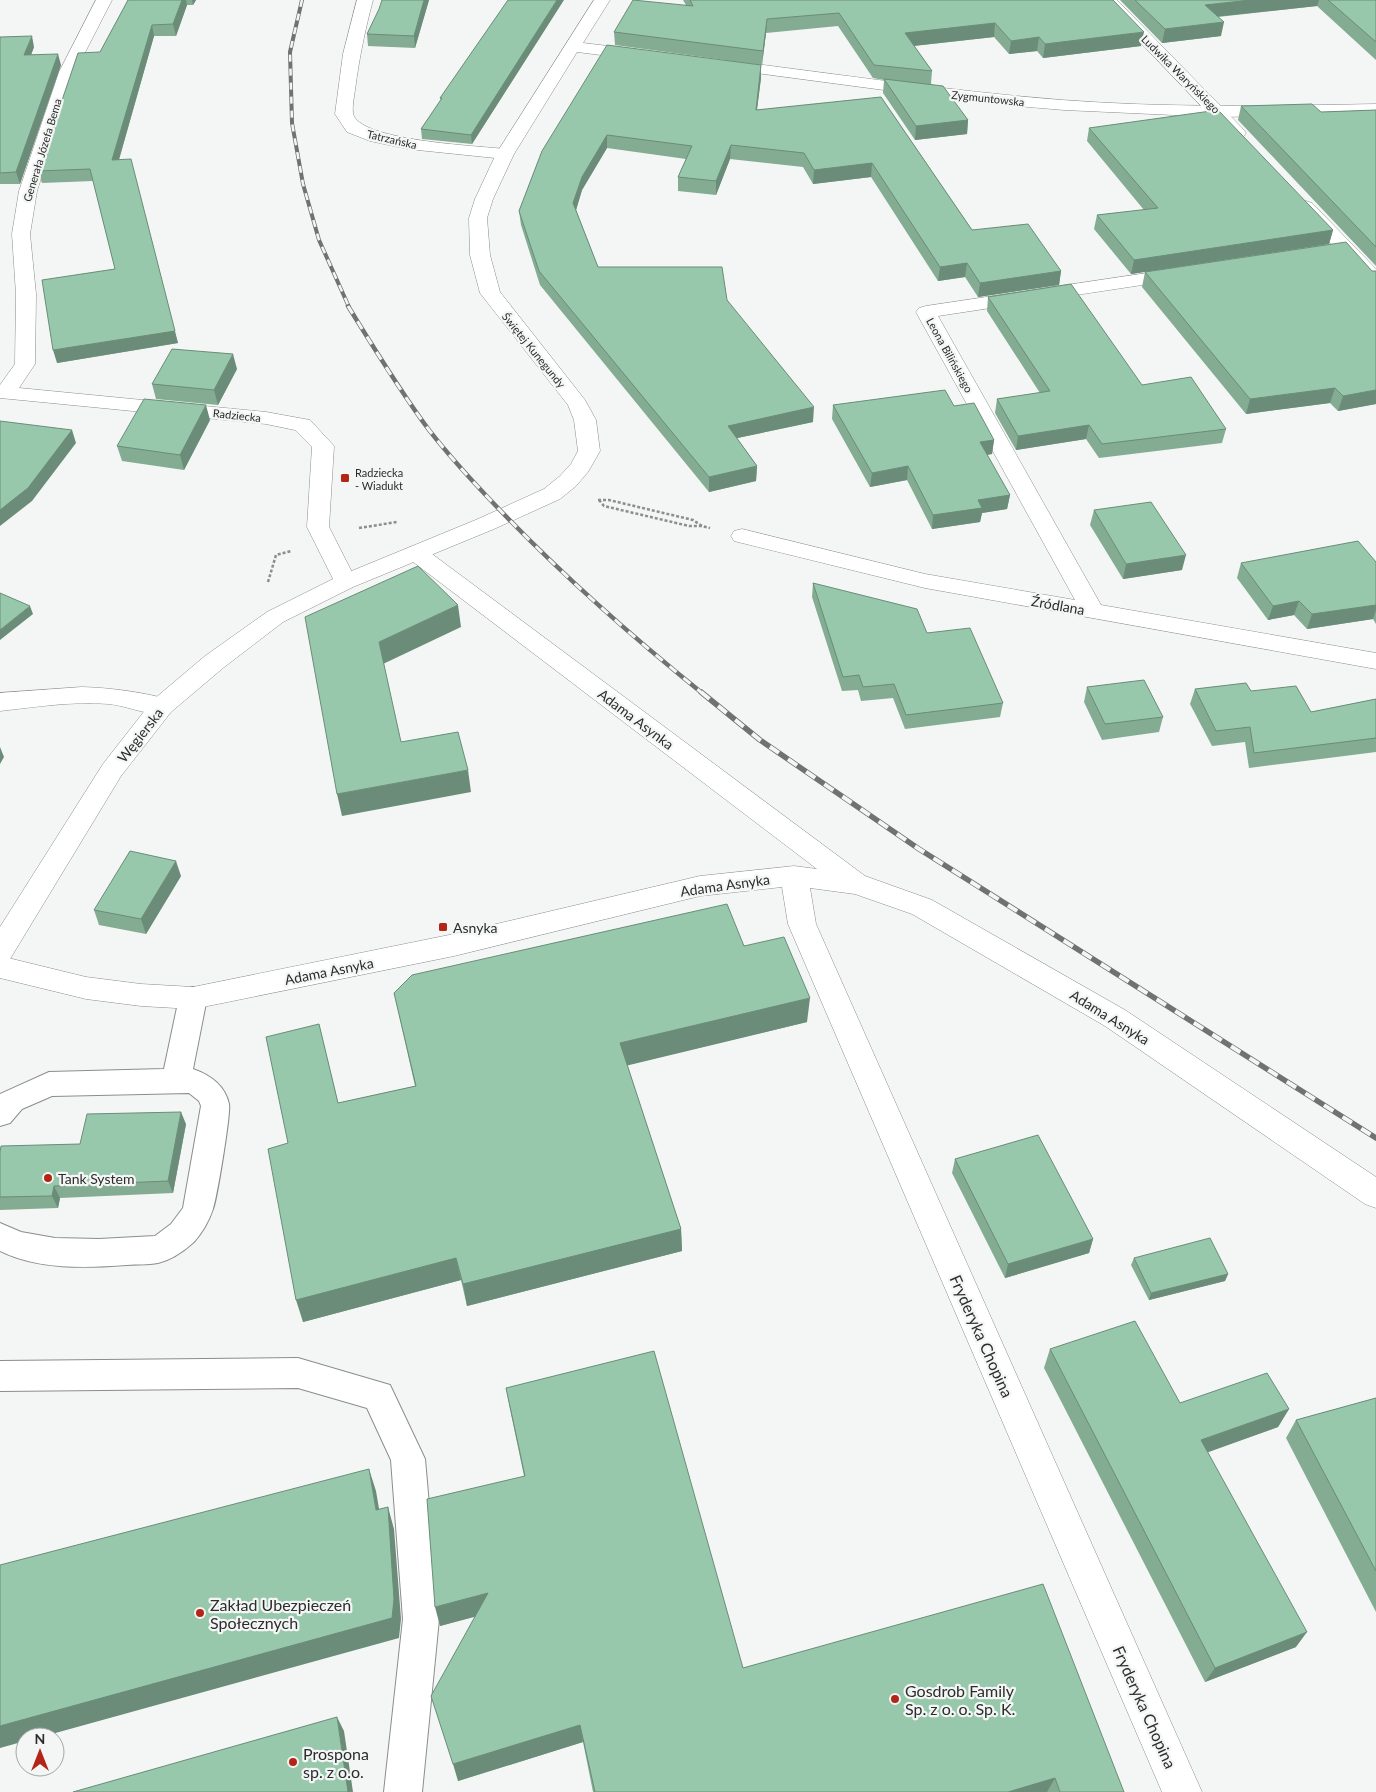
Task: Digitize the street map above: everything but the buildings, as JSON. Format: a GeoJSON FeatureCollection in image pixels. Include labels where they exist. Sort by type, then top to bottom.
{"type":"FeatureCollection","features":[{"type":"Feature","properties":{"kind":"street","name":"Generała Józefa Bema"},"geometry":{"type":"LineString","coordinates":[[3,392],[25,364],[26,294],[21,234],[28,191],[68,72],[104,0]]}},
{"type":"Feature","properties":{"kind":"street","name":"Tatrzańska"},"geometry":{"type":"LineString","coordinates":[[365,0],[352,54],[344,114],[353,128],[376,137],[408,144],[505,154]]}},
{"type":"Feature","properties":{"kind":"street","name":"Świętej Kunegundy"},"geometry":{"type":"LineString","coordinates":[[345,582],[486,524],[552,494],[568,481],[580,467],[589,451],[586,420],[578,404],[490,293],[480,255],[478,218],[484,199],[505,154],[602,0]]}},
{"type":"Feature","properties":{"kind":"street","name":"Ludwika Waryńskiego"},"geometry":{"type":"LineString","coordinates":[[1108,0],[1247,144]]}},
{"type":"Feature","properties":{"kind":"street"},"geometry":{"type":"LineString","coordinates":[[573,47],[660,57]]}},
{"type":"Feature","properties":{"kind":"street","name":"Zygmuntowska"},"geometry":{"type":"LineString","coordinates":[[708,63],[991,98],[1064,105],[1218,112],[1376,109]]}},
{"type":"Feature","properties":{"kind":"street"},"geometry":{"type":"LineString","coordinates":[[1293,193],[1336,250],[1376,280]]}},
{"type":"Feature","properties":{"kind":"street","name":"Leona Bilińskiego"},"geometry":{"type":"LineString","coordinates":[[1093,611],[926,312],[1199,271]]}},
{"type":"Feature","properties":{"kind":"street","name":"Radziecka"},"geometry":{"type":"LineString","coordinates":[[3,392],[266,418],[302,425],[323,446],[318,527],[345,582]]}},
{"type":"Feature","properties":{"kind":"street","name":"Źródlana"},"geometry":{"type":"LineString","coordinates":[[742,536],[925,581],[1376,661]]}},
{"type":"Feature","properties":{"kind":"street","name":"Adama Asynka"},"geometry":{"type":"LineString","coordinates":[[416,553],[857,884]]}},
{"type":"Feature","properties":{"kind":"street","name":"Węgierska"},"geometry":{"type":"LineString","coordinates":[[0,950],[112,770],[162,706],[214,662],[274,617],[345,582]]}},
{"type":"Feature","properties":{"kind":"street"},"geometry":{"type":"LineString","coordinates":[[0,702],[82,695],[111,696],[162,706]]}},
{"type":"Feature","properties":{"kind":"street","name":"Adama Asnyka"},"geometry":{"type":"LineString","coordinates":[[0,967],[86,988],[141,995],[193,998],[454,945],[700,886],[794,876],[857,884],[922,908],[1114,1018],[1376,1194]]}},
{"type":"Feature","properties":{"kind":"street","name":"Fryderyka Chopina"},"geometry":{"type":"LineString","coordinates":[[794,876],[802,924],[1182,1792]]}},
{"type":"Feature","properties":{"kind":"lane"},"geometry":{"type":"LineString","coordinates":[[176,1081],[193,998]]}},
{"type":"Feature","properties":{"kind":"lane"},"geometry":{"type":"LineString","coordinates":[[0,1114],[12,1101],[49,1084],[190,1080],[200,1084],[213,1096],[215,1106],[198,1209],[193,1220],[172,1243],[158,1250],[51,1252],[7,1241],[0,1236]]}},
{"type":"Feature","properties":{"kind":"lane"},"geometry":{"type":"LineString","coordinates":[[0,1376],[298,1373],[378,1396],[408,1459],[422,1619],[403,1792]]}},
{"type":"Feature","properties":{"kind":"path"},"geometry":{"type":"LineString","coordinates":[[702,526],[693,520],[609,500],[598,500],[604,506],[742,536]]}},
{"type":"Feature","properties":{"kind":"path"},"geometry":{"type":"LineString","coordinates":[[266,588],[276,555],[293,550]]}},
{"type":"Feature","properties":{"kind":"railway"},"geometry":{"type":"LineString","coordinates":[[302,0],[290,52],[292,123],[303,184],[319,240],[349,307]]}},
{"type":"Feature","properties":{"kind":"railway"},"geometry":{"type":"LineString","coordinates":[[348,306],[418,415],[471,479],[521,532],[571,580],[622,626],[702,693]]}},
{"type":"Feature","properties":{"kind":"railway"},"geometry":{"type":"LineString","coordinates":[[701,692],[760,740],[919,849],[1376,1138]]}},
{"type":"Feature","properties":{"kind":"place","name":"Radziecka - Wiadukt"},"geometry":{"type":"Point","coordinates":[345,478]}},
{"type":"Feature","properties":{"kind":"place","name":"Asnyka"},"geometry":{"type":"Point","coordinates":[443,927]}},
{"type":"Feature","properties":{"kind":"place","name":"Tank System"},"geometry":{"type":"Point","coordinates":[48,1178]}},
{"type":"Feature","properties":{"kind":"place","name":"Zakład Ubezpieczeń Społecznych"},"geometry":{"type":"Point","coordinates":[200,1613]}},
{"type":"Feature","properties":{"kind":"place","name":"Gosdrob Family Sp. z o. o. Sp. K."},"geometry":{"type":"Point","coordinates":[895,1699]}},
{"type":"Feature","properties":{"kind":"place","name":"Prospona sp. z o.o."},"geometry":{"type":"Point","coordinates":[293,1762]}}]}
